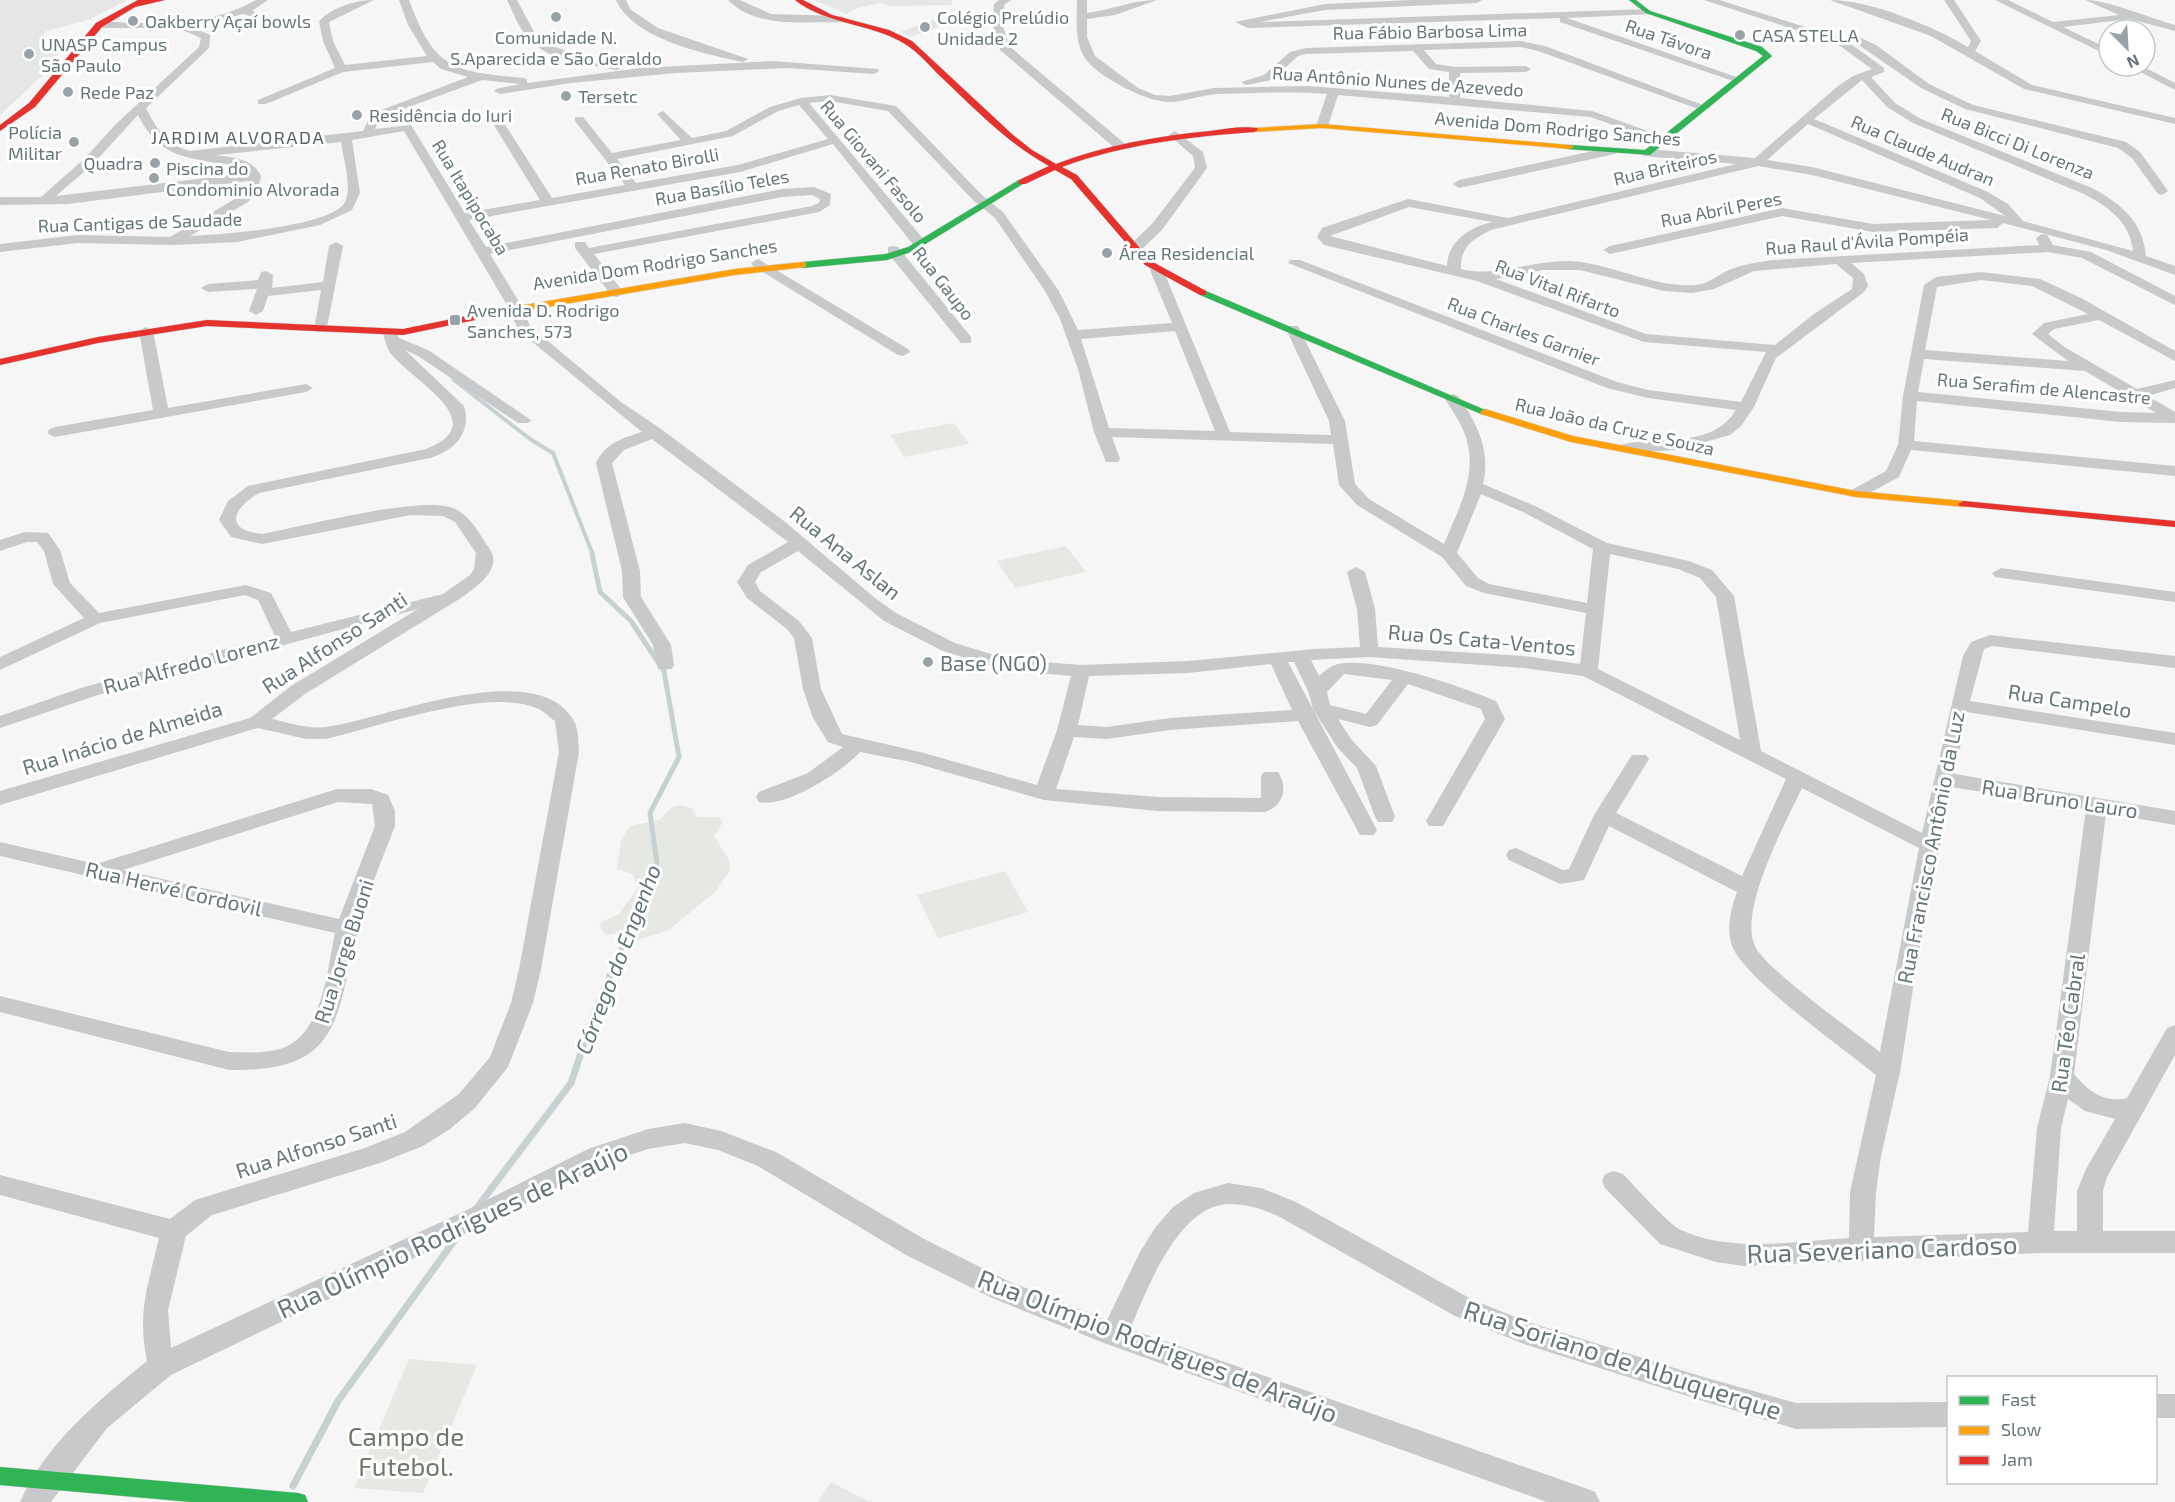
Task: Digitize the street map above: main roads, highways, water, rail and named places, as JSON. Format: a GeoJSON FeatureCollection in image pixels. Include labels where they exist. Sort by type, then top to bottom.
{"type":"FeatureCollection","features":[{"type":"Feature","properties":{"kind":"main road"},"geometry":{"type":"LineString","coordinates":[[0,129],[32,105],[88,33],[137,3],[162,0]]}},
{"type":"Feature","properties":{"kind":"main road","name":"Rua João da Cruz e Souza"},"geometry":{"type":"LineString","coordinates":[[798,0],[842,19],[886,32],[909,44],[1010,137],[1088,190],[1135,248],[1157,270],[1194,289],[1293,329],[1453,399],[1542,431],[1802,486],[1856,494],[2175,524]]}},
{"type":"Feature","properties":{"kind":"main road","name":"Avenida Dom Rodrigo Sanches"},"geometry":{"type":"LineString","coordinates":[[0,362],[146,331],[222,323],[321,329],[393,337],[473,317],[614,289],[761,266],[896,252],[918,242],[1029,168],[1175,135],[1322,126],[1647,153],[1768,56],[1766,52],[1634,2]]}},
{"type":"Feature","properties":{"kind":"main road"},"geometry":{"type":"LineString","coordinates":[[0,118],[53,80]]}},
{"type":"Feature","properties":{"kind":"main road"},"geometry":{"type":"LineString","coordinates":[[0,1476],[41,1492],[255,1497],[298,1502]]}},
{"type":"Feature","properties":{"kind":"waterway","name":"Córrego do Engenho"},"geometry":{"type":"LineString","coordinates":[[454,380],[530,439],[553,453],[593,555]]}},
{"type":"Feature","properties":{"kind":"waterway","name":"Córrego do Engenho"},"geometry":{"type":"LineString","coordinates":[[592,554],[600,592],[631,621],[664,671],[679,757],[650,813],[657,864],[614,966]]}},
{"type":"Feature","properties":{"kind":"waterway","name":"Córrego do Engenho"},"geometry":{"type":"LineString","coordinates":[[476,1209],[571,1083],[593,1017],[615,964]]}},
{"type":"Feature","properties":{"kind":"waterway","name":"Córrego do Engenho"},"geometry":{"type":"LineString","coordinates":[[293,1486],[338,1401],[459,1234]]}},
{"type":"Feature","properties":{"kind":"place","name":"Comunidade N. S.Aparecida e São Geraldo"},"geometry":{"type":"Point","coordinates":[556,17]}},
{"type":"Feature","properties":{"kind":"place","name":"Oakberry Açaí bowls"},"geometry":{"type":"Point","coordinates":[133,21]}},
{"type":"Feature","properties":{"kind":"place","name":"Colégio Prelúdio Unidade 2"},"geometry":{"type":"Point","coordinates":[925,27]}},
{"type":"Feature","properties":{"kind":"place","name":"CASA STELLA"},"geometry":{"type":"Point","coordinates":[1740,35]}},
{"type":"Feature","properties":{"kind":"place","name":"UNASP Campus São Paulo"},"geometry":{"type":"Point","coordinates":[29,54]}},
{"type":"Feature","properties":{"kind":"place","name":"Rede Paz"},"geometry":{"type":"Point","coordinates":[68,92]}},
{"type":"Feature","properties":{"kind":"place","name":"Tersetc"},"geometry":{"type":"Point","coordinates":[566,96]}},
{"type":"Feature","properties":{"kind":"place","name":"Residência do Iuri"},"geometry":{"type":"Point","coordinates":[357,115]}},
{"type":"Feature","properties":{"kind":"place","name":"Polícia Militar"},"geometry":{"type":"Point","coordinates":[74,142]}},
{"type":"Feature","properties":{"kind":"place","name":"Quadra"},"geometry":{"type":"Point","coordinates":[155,163]}},
{"type":"Feature","properties":{"kind":"place","name":"Piscina do Condominio Alvorada"},"geometry":{"type":"Point","coordinates":[154,178]}},
{"type":"Feature","properties":{"kind":"place","name":"Área Residencial"},"geometry":{"type":"Point","coordinates":[1107,253]}},
{"type":"Feature","properties":{"kind":"place","name":"Avenida D. Rodrigo Sanches, 573"},"geometry":{"type":"Point","coordinates":[455,320]}},
{"type":"Feature","properties":{"kind":"place","name":"Base (NGO)"},"geometry":{"type":"Point","coordinates":[928,662]}},
{"type":"Feature","properties":{"kind":"district","name":"JARDIM ALVORADA"},"geometry":{"type":"Point","coordinates":[238,137]}},
{"type":"Feature","properties":{"kind":"park label","name":"Campo de Futebol."},"geometry":{"type":"Point","coordinates":[406,1450]}}]}
